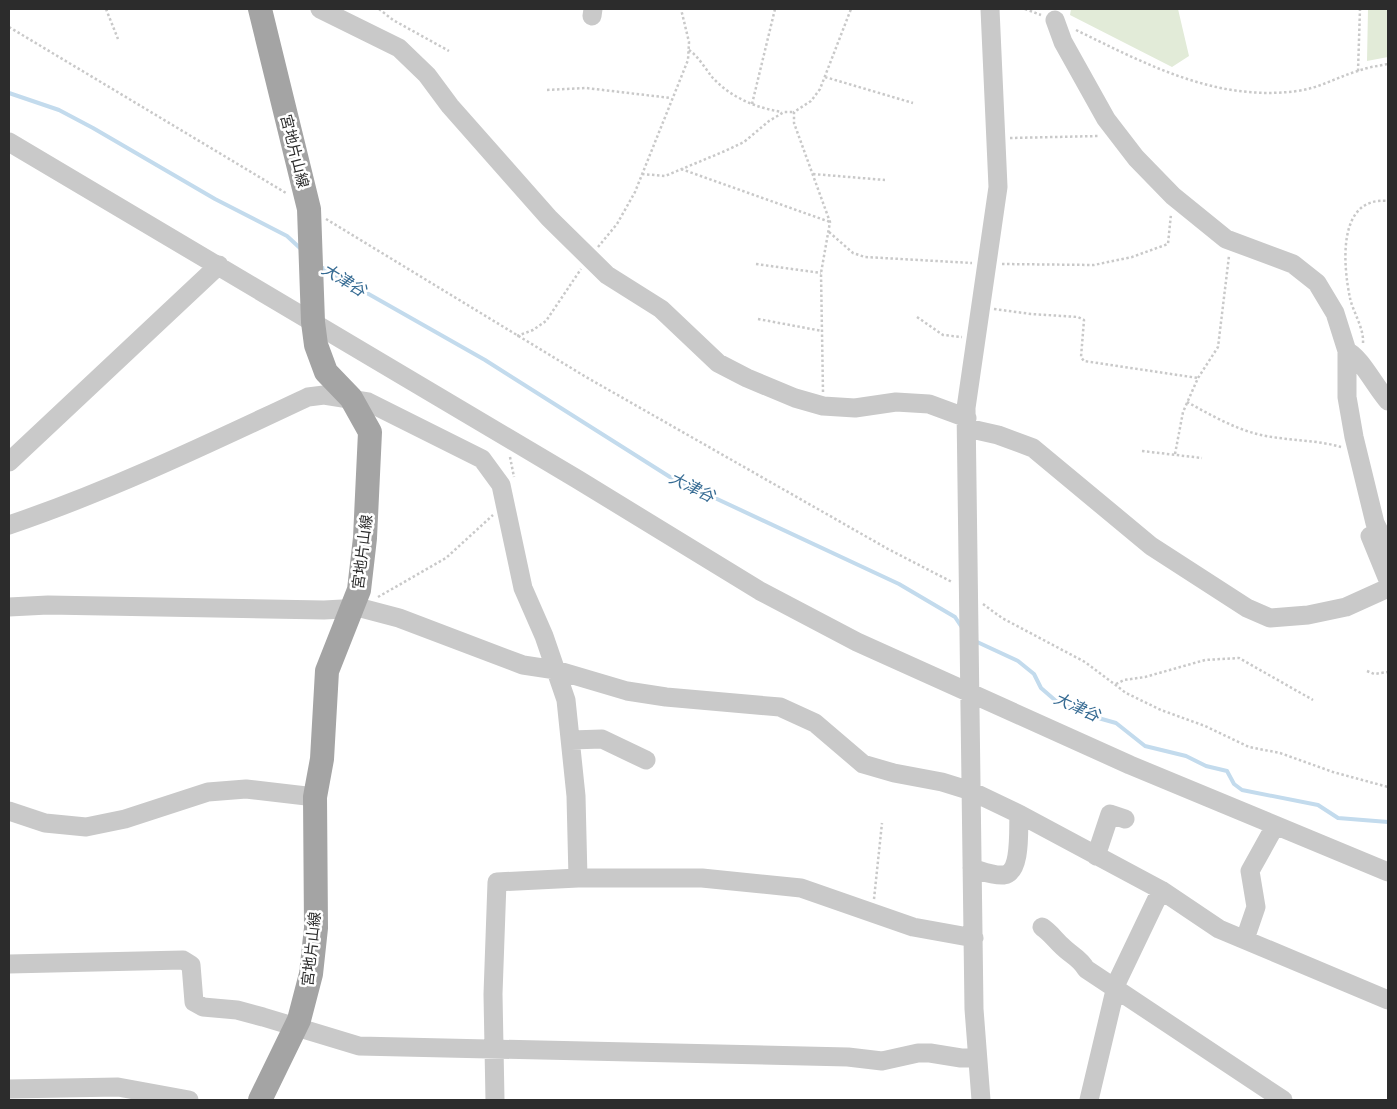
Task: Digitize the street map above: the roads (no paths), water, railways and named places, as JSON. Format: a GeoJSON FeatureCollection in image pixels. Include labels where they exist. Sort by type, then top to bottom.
{"type":"FeatureCollection","features":[{"type":"Feature","properties":{"kind":"main road","name":"宮地片山線"},"geometry":{"type":"LineString","coordinates":[[260,9],[309,209],[316,345],[326,372],[351,398],[370,432],[365,538],[357,608],[327,671],[322,759],[315,797],[316,928],[311,974],[296,1026],[260,1100]]}},
{"type":"Feature","properties":{"kind":"street"},"geometry":{"type":"LineString","coordinates":[[320,9],[399,48],[427,75],[450,106],[549,218],[607,275],[661,310],[718,363],[747,378],[795,398],[823,406],[855,408],[896,402],[929,404],[967,423],[1033,448],[1151,546],[1247,608],[1270,618],[1308,615],[1346,607],[1388,588]]}},
{"type":"Feature","properties":{"kind":"street"},"geometry":{"type":"LineString","coordinates":[[981,1100],[976,1058],[970,791],[966,408],[998,187],[990,9]]}},
{"type":"Feature","properties":{"kind":"street"},"geometry":{"type":"LineString","coordinates":[[1055,20],[1068,50],[1106,119],[1136,158],[1173,196],[1232,242],[1293,264],[1317,283],[1335,313],[1349,352],[1347,397],[1354,437],[1374,522],[1388,549]]}},
{"type":"Feature","properties":{"kind":"street"},"geometry":{"type":"LineString","coordinates":[[9,142],[219,265],[313,310],[760,591],[856,642],[970,688],[1048,729],[1388,872]]}},
{"type":"Feature","properties":{"kind":"street"},"geometry":{"type":"LineString","coordinates":[[9,462],[219,265]]}},
{"type":"Feature","properties":{"kind":"street"},"geometry":{"type":"LineString","coordinates":[[1349,352],[1355,354],[1377,390],[1388,401]]}},
{"type":"Feature","properties":{"kind":"street"},"geometry":{"type":"LineString","coordinates":[[9,525],[61,508],[199,449],[308,397],[324,395],[368,402],[482,459],[501,486],[523,588],[544,636],[566,700],[576,796],[578,878]]}},
{"type":"Feature","properties":{"kind":"street"},"geometry":{"type":"LineString","coordinates":[[1371,508],[1363,510],[1365,525],[1388,580]]}},
{"type":"Feature","properties":{"kind":"street"},"geometry":{"type":"LineString","coordinates":[[9,607],[324,610],[357,608],[400,618],[524,665],[556,670],[627,691],[666,697],[780,707],[815,723],[863,764],[894,773],[942,782],[970,791],[1019,814],[1161,890],[1219,929],[1388,1000]]}},
{"type":"Feature","properties":{"kind":"street"},"geometry":{"type":"LineString","coordinates":[[571,740],[602,739],[646,760]]}},
{"type":"Feature","properties":{"kind":"street"},"geometry":{"type":"LineString","coordinates":[[9,811],[45,823],[86,827],[125,819],[208,792],[246,789],[315,797]]}},
{"type":"Feature","properties":{"kind":"street"},"geometry":{"type":"LineString","coordinates":[[972,868],[1004,875],[1013,868],[1016,864],[1019,814]]}},
{"type":"Feature","properties":{"kind":"street"},"geometry":{"type":"LineString","coordinates":[[1096,856],[1110,814],[1125,819]]}},
{"type":"Feature","properties":{"kind":"street"},"geometry":{"type":"LineString","coordinates":[[1245,939],[1256,907],[1250,871],[1275,826]]}},
{"type":"Feature","properties":{"kind":"street"},"geometry":{"type":"LineString","coordinates":[[495,1100],[493,994],[498,882],[578,878],[702,878],[801,888],[913,927],[974,938]]}},
{"type":"Feature","properties":{"kind":"street"},"geometry":{"type":"LineString","coordinates":[[1089,1100],[1117,982],[1161,890]]}},
{"type":"Feature","properties":{"kind":"street"},"geometry":{"type":"LineString","coordinates":[[1042,928],[1055,937],[1068,952],[1082,961],[1086,969],[1283,1100]]}},
{"type":"Feature","properties":{"kind":"street"},"geometry":{"type":"LineString","coordinates":[[9,964],[183,960],[191,965],[194,1002],[203,1007],[236,1010],[359,1046],[495,1051],[848,1057],[882,1061],[918,1053],[976,1058]]}},
{"type":"Feature","properties":{"kind":"street"},"geometry":{"type":"LineString","coordinates":[[9,1092],[118,1087],[189,1100]]}},
{"type":"Feature","properties":{"kind":"waterway","name":"大津谷"},"geometry":{"type":"LineString","coordinates":[[9,93],[59,110],[93,128],[215,199],[287,236],[301,249]]}},
{"type":"Feature","properties":{"kind":"waterway","name":"大津谷"},"geometry":{"type":"LineString","coordinates":[[321,267],[485,360],[670,477],[899,584],[955,617],[963,629]]}},
{"type":"Feature","properties":{"kind":"waterway","name":"大津谷"},"geometry":{"type":"LineString","coordinates":[[975,641],[1018,661],[1034,674],[1041,688],[1056,701],[1084,714],[1116,723],[1145,746],[1186,756],[1206,766],[1227,771],[1234,784],[1242,790],[1318,805],[1338,818],[1388,822]]}}]}
